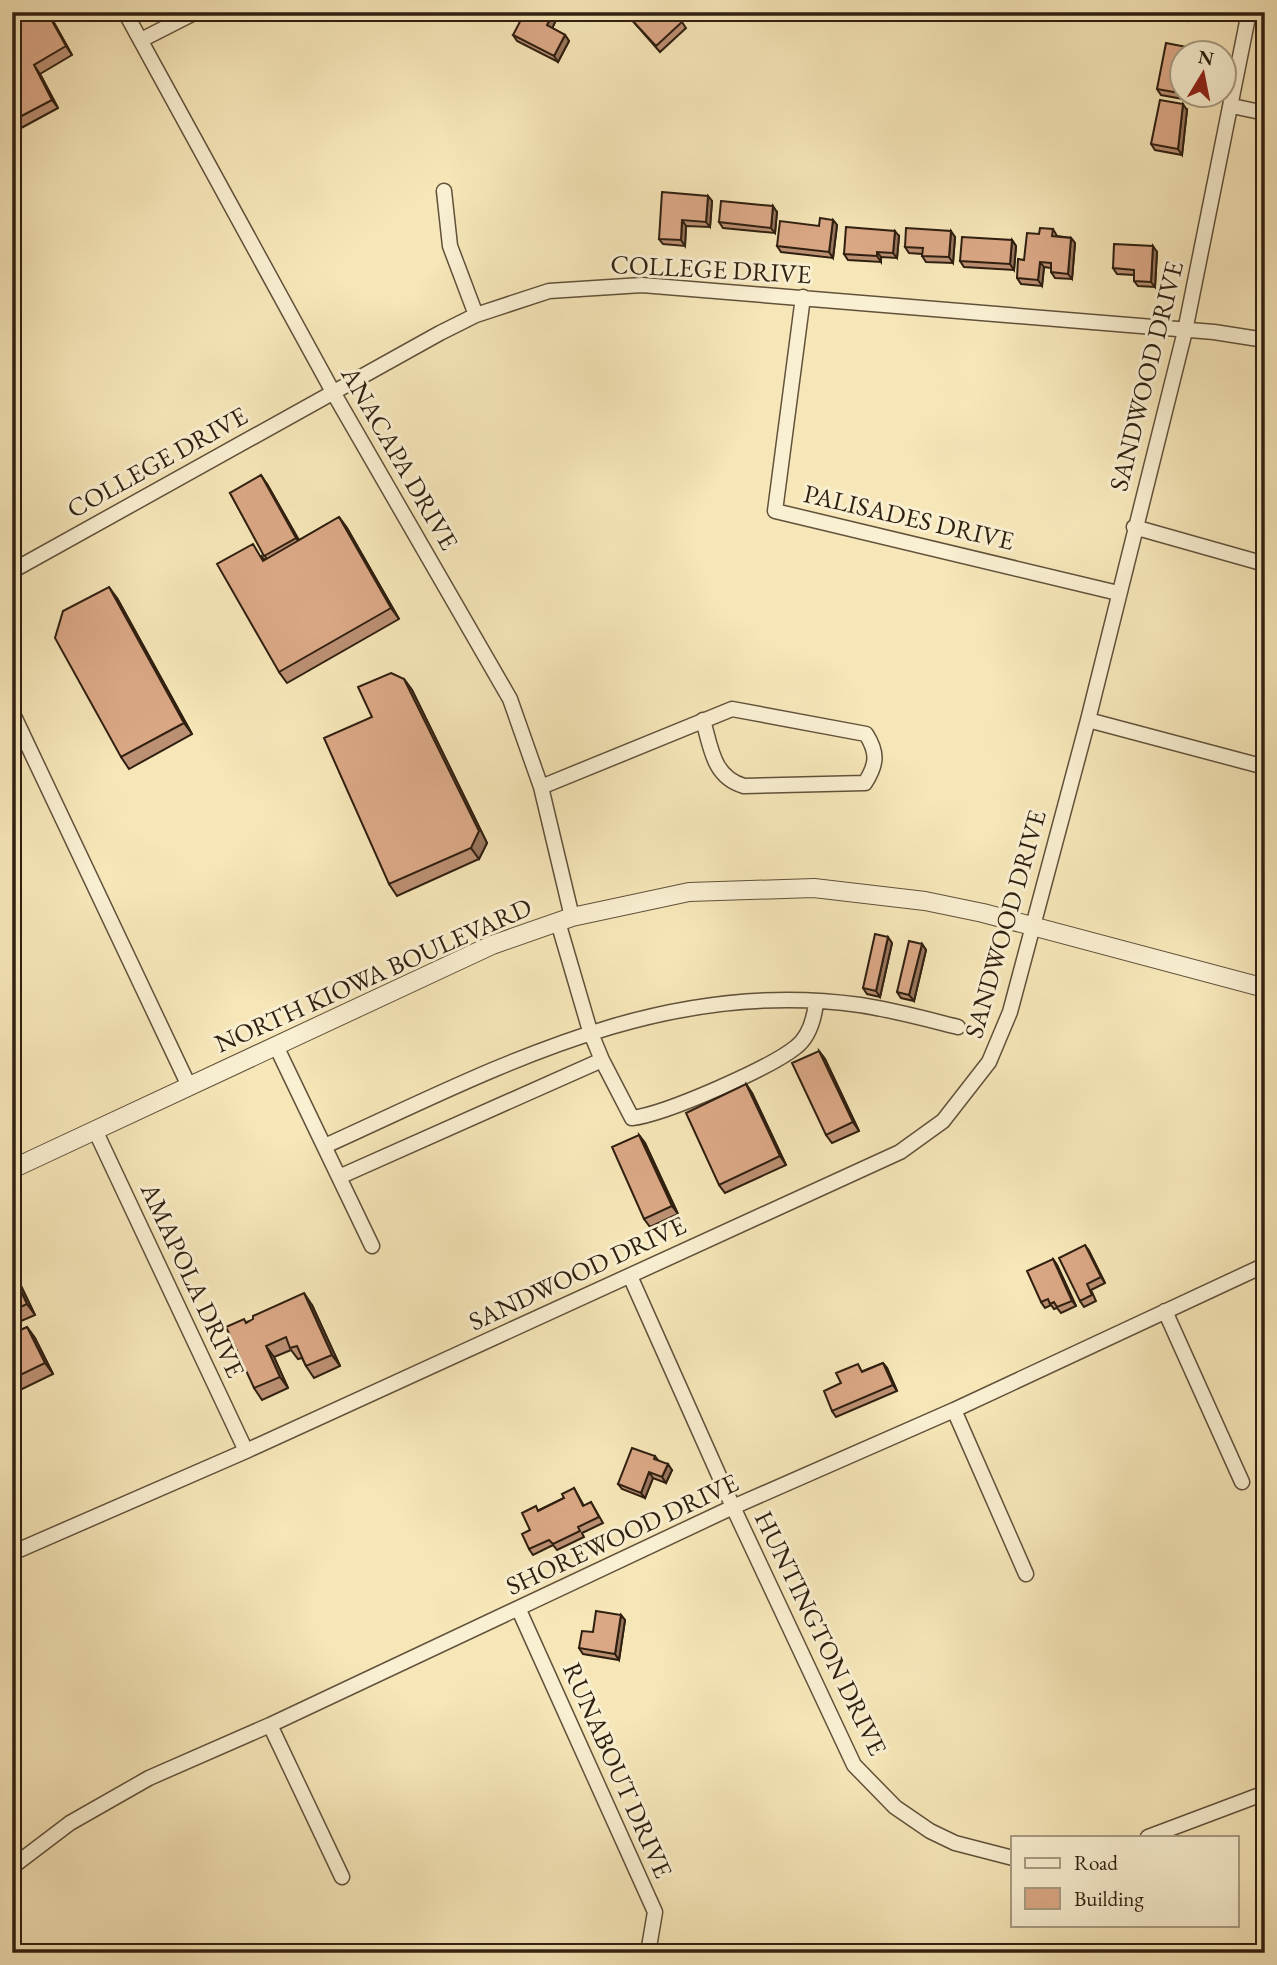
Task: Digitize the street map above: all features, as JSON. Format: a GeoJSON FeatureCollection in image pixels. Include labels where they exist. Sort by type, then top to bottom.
{"type":"FeatureCollection","features":[{"type":"Feature","properties":{"kind":"street","name":"ANACAPA DRIVE"},"geometry":{"type":"LineString","coordinates":[[125,12],[333,392],[510,699],[541,787],[565,920],[590,1031],[632,1118],[654,1115],[764,1066],[797,1047],[812,1025],[816,1003]]}},
{"type":"Feature","properties":{"kind":"street"},"geometry":{"type":"LineString","coordinates":[[141,40],[196,12]]}},
{"type":"Feature","properties":{"kind":"street","name":"SANDWOOD DRIVE"},"geometry":{"type":"LineString","coordinates":[[1238,73],[1249,12]]}},
{"type":"Feature","properties":{"kind":"street"},"geometry":{"type":"LineString","coordinates":[[1238,107],[1265,113]]}},
{"type":"Feature","properties":{"kind":"street","name":"SANDWOOD DRIVE"},"geometry":{"type":"LineString","coordinates":[[12,1553],[246,1451],[900,1152],[943,1121],[989,1062],[1010,1013],[1088,720],[1185,331],[1232,108]]}},
{"type":"Feature","properties":{"kind":"street"},"geometry":{"type":"LineString","coordinates":[[444,191],[450,246],[476,315]]}},
{"type":"Feature","properties":{"kind":"street","name":"COLLEGE DRIVE"},"geometry":{"type":"LineString","coordinates":[[12,571],[476,315],[549,291],[642,285],[1265,340]]}},
{"type":"Feature","properties":{"kind":"street","name":"PALISADES DRIVE"},"geometry":{"type":"LineString","coordinates":[[803,298],[775,510],[1118,593]]}},
{"type":"Feature","properties":{"kind":"street"},"geometry":{"type":"LineString","coordinates":[[1134,527],[1265,564]]}},
{"type":"Feature","properties":{"kind":"street"},"geometry":{"type":"LineString","coordinates":[[541,787],[703,720],[732,709],[866,734],[876,748],[875,767],[865,783],[744,786],[730,782],[718,770],[703,720]]}},
{"type":"Feature","properties":{"kind":"street"},"geometry":{"type":"LineString","coordinates":[[12,712],[190,1086]]}},
{"type":"Feature","properties":{"kind":"street"},"geometry":{"type":"LineString","coordinates":[[1088,720],[1265,767]]}},
{"type":"Feature","properties":{"kind":"street","name":"NORTH KIOWA BOULEVARD"},"geometry":{"type":"LineString","coordinates":[[12,1169],[492,945],[565,920],[689,892],[814,888],[925,901],[1032,926],[1265,988]]}},
{"type":"Feature","properties":{"kind":"street"},"geometry":{"type":"LineString","coordinates":[[324,1146],[521,1056],[590,1031],[734,1003],[857,1005],[958,1027]]}},
{"type":"Feature","properties":{"kind":"street"},"geometry":{"type":"LineString","coordinates":[[276,1046],[372,1245]]}},
{"type":"Feature","properties":{"kind":"street"},"geometry":{"type":"LineString","coordinates":[[339,1177],[602,1060]]}},
{"type":"Feature","properties":{"kind":"street","name":"AMAPOLA DRIVE"},"geometry":{"type":"LineString","coordinates":[[95,1130],[246,1451]]}},
{"type":"Feature","properties":{"kind":"street","name":"SHOREWOOD DRIVE"},"geometry":{"type":"LineString","coordinates":[[12,1867],[70,1823],[149,1778],[270,1725],[733,1507],[954,1410],[1265,1265]]}},
{"type":"Feature","properties":{"kind":"street","name":"HUNTINGTON DRIVE"},"geometry":{"type":"LineString","coordinates":[[630,1276],[733,1507],[854,1765],[895,1807],[930,1831],[955,1843],[1011,1857]]}},
{"type":"Feature","properties":{"kind":"street"},"geometry":{"type":"LineString","coordinates":[[1165,1311],[1242,1482]]}},
{"type":"Feature","properties":{"kind":"street"},"geometry":{"type":"LineString","coordinates":[[954,1410],[1026,1574]]}},
{"type":"Feature","properties":{"kind":"street","name":"RUNABOUT DRIVE"},"geometry":{"type":"LineString","coordinates":[[519,1610],[655,1912],[648,1953]]}},
{"type":"Feature","properties":{"kind":"street"},"geometry":{"type":"LineString","coordinates":[[270,1725],[342,1877]]}},
{"type":"Feature","properties":{"kind":"street"},"geometry":{"type":"LineString","coordinates":[[1151,1836],[1265,1793]]}},
{"type":"Feature","properties":{"kind":"building"},"geometry":{"type":"Polygon","coordinates":[[[12,12],[47,12],[66,46],[34,65],[52,100],[12,121],[12,12]]]}},
{"type":"Feature","properties":{"kind":"building"},"geometry":{"type":"Polygon","coordinates":[[[525,12],[553,13],[547,25],[565,35],[554,56],[513,35],[525,12]]]}},
{"type":"Feature","properties":{"kind":"building"},"geometry":{"type":"Polygon","coordinates":[[[639,12],[643,15],[646,12],[673,12],[682,22],[656,46],[631,19],[639,12]]]}},
{"type":"Feature","properties":{"kind":"building"},"geometry":{"type":"Polygon","coordinates":[[[1166,43],[1168,43],[1168,91],[1157,89],[1166,43]]]}},
{"type":"Feature","properties":{"kind":"building"},"geometry":{"type":"Polygon","coordinates":[[[1160,100],[1168,101],[1168,108],[1183,108],[1178,149],[1151,144],[1160,100]]]}},
{"type":"Feature","properties":{"kind":"building"},"geometry":{"type":"Polygon","coordinates":[[[662,192],[708,196],[706,222],[682,220],[681,240],[659,239],[662,192]]]}},
{"type":"Feature","properties":{"kind":"building"},"geometry":{"type":"Polygon","coordinates":[[[721,201],[773,206],[771,228],[719,222],[721,201]]]}},
{"type":"Feature","properties":{"kind":"building"},"geometry":{"type":"Polygon","coordinates":[[[820,218],[833,220],[829,252],[777,246],[780,221],[819,226],[820,218]]]}},
{"type":"Feature","properties":{"kind":"building"},"geometry":{"type":"Polygon","coordinates":[[[846,227],[895,231],[893,253],[877,252],[877,256],[844,254],[846,227]]]}},
{"type":"Feature","properties":{"kind":"building"},"geometry":{"type":"Polygon","coordinates":[[[906,228],[951,231],[949,257],[922,256],[923,248],[905,247],[906,228]]]}},
{"type":"Feature","properties":{"kind":"building"},"geometry":{"type":"Polygon","coordinates":[[[1040,228],[1053,229],[1052,236],[1071,238],[1068,274],[1051,272],[1051,263],[1040,262],[1038,280],[1017,278],[1018,259],[1024,260],[1027,233],[1039,234],[1040,228]]]}},
{"type":"Feature","properties":{"kind":"building"},"geometry":{"type":"Polygon","coordinates":[[[962,237],[1012,240],[1010,264],[960,261],[962,237]]]}},
{"type":"Feature","properties":{"kind":"building"},"geometry":{"type":"Polygon","coordinates":[[[1114,244],[1153,246],[1151,282],[1134,281],[1134,270],[1113,268],[1114,244]]]}},
{"type":"Feature","properties":{"kind":"building"},"geometry":{"type":"Polygon","coordinates":[[[261,475],[296,538],[264,556],[230,493],[261,475]]]}},
{"type":"Feature","properties":{"kind":"building"},"geometry":{"type":"Polygon","coordinates":[[[339,517],[391,608],[279,672],[217,564],[253,544],[263,561],[339,517]]]}},
{"type":"Feature","properties":{"kind":"building"},"geometry":{"type":"Polygon","coordinates":[[[109,587],[184,723],[121,757],[55,638],[63,611],[109,587]]]}},
{"type":"Feature","properties":{"kind":"building"},"geometry":{"type":"Polygon","coordinates":[[[391,673],[404,679],[479,831],[471,848],[389,884],[324,738],[372,717],[358,687],[391,673]]]}},
{"type":"Feature","properties":{"kind":"building"},"geometry":{"type":"Polygon","coordinates":[[[875,934],[888,937],[876,991],[863,988],[875,934]]]}},
{"type":"Feature","properties":{"kind":"building"},"geometry":{"type":"Polygon","coordinates":[[[909,941],[922,944],[909,995],[897,992],[909,941]]]}},
{"type":"Feature","properties":{"kind":"building"},"geometry":{"type":"Polygon","coordinates":[[[819,1051],[853,1122],[826,1135],[792,1063],[819,1051]]]}},
{"type":"Feature","properties":{"kind":"building"},"geometry":{"type":"Polygon","coordinates":[[[746,1084],[780,1156],[719,1185],[686,1113],[746,1084]]]}},
{"type":"Feature","properties":{"kind":"building"},"geometry":{"type":"Polygon","coordinates":[[[639,1135],[672,1206],[644,1219],[612,1147],[639,1135]]]}},
{"type":"Feature","properties":{"kind":"building"},"geometry":{"type":"Polygon","coordinates":[[[1085,1245],[1101,1277],[1087,1284],[1092,1295],[1080,1301],[1059,1258],[1085,1245]]]}},
{"type":"Feature","properties":{"kind":"building"},"geometry":{"type":"Polygon","coordinates":[[[1053,1259],[1072,1301],[1057,1307],[1054,1302],[1050,1304],[1048,1299],[1041,1302],[1027,1271],[1053,1259]]]}},
{"type":"Feature","properties":{"kind":"building"},"geometry":{"type":"Polygon","coordinates":[[[12,1272],[27,1304],[12,1311],[12,1272]]]}},
{"type":"Feature","properties":{"kind":"building"},"geometry":{"type":"Polygon","coordinates":[[[304,1293],[332,1355],[306,1366],[297,1346],[290,1348],[286,1337],[266,1346],[280,1377],[254,1388],[226,1327],[244,1319],[246,1323],[253,1319],[253,1316],[304,1293]]]}},
{"type":"Feature","properties":{"kind":"building"},"geometry":{"type":"Polygon","coordinates":[[[27,1327],[45,1363],[12,1379],[12,1334],[27,1327]]]}},
{"type":"Feature","properties":{"kind":"building"},"geometry":{"type":"Polygon","coordinates":[[[883,1363],[893,1385],[832,1411],[824,1391],[841,1383],[836,1373],[858,1364],[862,1372],[883,1363]]]}},
{"type":"Feature","properties":{"kind":"building"},"geometry":{"type":"Polygon","coordinates":[[[632,1448],[668,1464],[662,1477],[649,1472],[641,1493],[618,1484],[632,1448]]]}},
{"type":"Feature","properties":{"kind":"building"},"geometry":{"type":"Polygon","coordinates":[[[574,1488],[583,1506],[591,1502],[599,1517],[578,1527],[580,1531],[553,1544],[549,1540],[529,1549],[522,1534],[530,1530],[522,1513],[536,1506],[538,1511],[564,1498],[562,1494],[574,1488]]]}},
{"type":"Feature","properties":{"kind":"building"},"geometry":{"type":"Polygon","coordinates":[[[596,1611],[621,1615],[615,1654],[579,1648],[582,1631],[593,1632],[596,1611]]]}}]}
